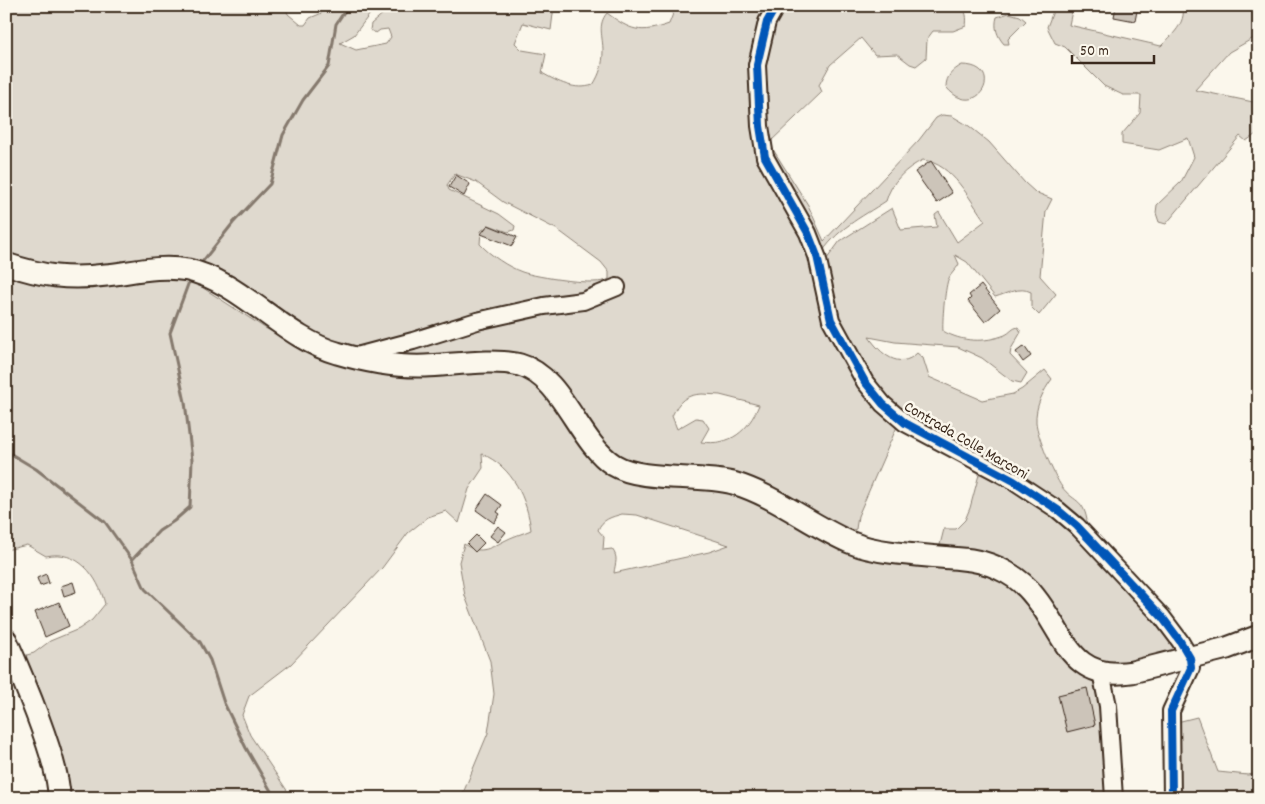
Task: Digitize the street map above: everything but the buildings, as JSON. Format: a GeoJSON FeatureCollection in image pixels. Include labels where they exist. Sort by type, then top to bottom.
{"type":"FeatureCollection","features":[{"type":"Feature","properties":{"kind":"main road"},"geometry":{"type":"LineString","coordinates":[[6,264],[35,274],[65,278],[146,269],[188,270],[218,282],[304,338],[333,352],[353,357],[420,366],[468,363],[513,364],[525,367],[536,372],[549,384],[600,454],[623,469],[638,474],[711,479],[732,483],[774,500],[845,540],[864,547],[946,556],[992,564],[1027,588],[1041,604],[1066,647],[1084,663],[1101,672],[1121,674],[1132,672],[1190,658],[1259,636]]}},
{"type":"Feature","properties":{"kind":"main road"},"geometry":{"type":"LineString","coordinates":[[6,640],[46,743],[60,797]]}},
{"type":"Feature","properties":{"kind":"street","name":"Contrada Colle Marconi"},"geometry":{"type":"LineString","coordinates":[[776,6],[767,22],[757,65],[760,126],[765,157],[808,233],[817,256],[831,320],[871,391],[905,423],[1014,481],[1058,510],[1076,526],[1162,617],[1190,658]]}},
{"type":"Feature","properties":{"kind":"street"},"geometry":{"type":"LineString","coordinates":[[353,357],[477,321],[544,306],[584,301],[616,287]]}},
{"type":"Feature","properties":{"kind":"street"},"geometry":{"type":"LineString","coordinates":[[1172,798],[1171,711],[1191,668],[1190,658]]}},
{"type":"Feature","properties":{"kind":"street"},"geometry":{"type":"LineString","coordinates":[[1101,672],[1108,706],[1114,798]]}},
{"type":"Feature","properties":{"kind":"shaded area"},"geometry":{"type":"Polygon","coordinates":[[[6,6],[285,6],[288,14],[301,25],[305,25],[310,18],[322,13],[317,6],[376,6],[354,35],[340,43],[356,50],[386,44],[391,37],[388,29],[380,30],[376,33],[370,30],[371,24],[392,6],[554,6],[551,30],[523,23],[515,43],[522,50],[546,54],[542,73],[560,82],[586,87],[593,85],[602,65],[601,26],[607,13],[623,24],[643,30],[669,24],[676,6],[771,6],[751,110],[807,251],[824,315],[899,422],[858,516],[856,529],[850,531],[812,514],[620,461],[547,373],[420,360],[335,347],[220,277],[65,272],[6,258],[6,6]],[[455,174],[447,185],[449,190],[499,214],[515,226],[514,230],[508,232],[489,225],[481,231],[480,244],[499,260],[522,272],[540,276],[581,282],[609,279],[609,272],[601,262],[558,230],[503,202],[476,182],[455,174]],[[702,394],[687,397],[677,406],[672,416],[677,429],[696,418],[703,419],[709,428],[701,442],[721,442],[737,435],[750,422],[759,405],[720,395],[702,394]]]}},
{"type":"Feature","properties":{"kind":"shaded area"},"geometry":{"type":"Polygon","coordinates":[[[780,6],[910,6],[915,9],[926,6],[960,6],[964,10],[966,26],[953,31],[933,31],[927,39],[926,58],[916,66],[910,64],[897,54],[875,55],[861,38],[830,65],[819,85],[822,92],[769,143],[808,205],[824,241],[919,140],[936,118],[942,115],[952,116],[969,126],[989,142],[1035,192],[1052,199],[1046,211],[1040,276],[1056,294],[1039,315],[1031,307],[1031,292],[1018,290],[995,297],[967,262],[955,255],[959,264],[947,284],[943,313],[943,331],[965,339],[981,340],[997,338],[1018,327],[1021,332],[1011,349],[1010,355],[1027,373],[1021,383],[1012,381],[982,358],[958,347],[895,342],[869,337],[890,358],[903,360],[917,353],[923,358],[929,377],[982,400],[1013,394],[1045,370],[1052,379],[1038,405],[1036,422],[1039,437],[1046,456],[1062,487],[1083,508],[1087,520],[1082,528],[926,429],[876,391],[842,334],[821,267],[840,241],[892,208],[901,230],[937,227],[935,215],[939,212],[957,242],[985,221],[952,175],[934,163],[923,160],[900,176],[891,188],[886,201],[841,231],[819,257],[767,155],[764,53],[780,6]]]}},
{"type":"Feature","properties":{"kind":"shaded area"},"geometry":{"type":"Polygon","coordinates":[[[1055,6],[1073,6],[1069,25],[1161,46],[1180,24],[1183,6],[1259,6],[1259,35],[1229,52],[1195,90],[1258,103],[1259,132],[1246,141],[1240,136],[1166,224],[1159,222],[1156,213],[1157,205],[1181,182],[1194,157],[1188,138],[1159,150],[1122,144],[1122,134],[1140,113],[1141,95],[1123,95],[1104,86],[1065,47],[1055,43],[1047,27],[1055,6]]]}},
{"type":"Feature","properties":{"kind":"shaded area"},"geometry":{"type":"Polygon","coordinates":[[[1009,13],[1020,16],[1026,21],[1008,39],[1009,44],[1004,44],[997,31],[996,21],[997,17],[1009,13]]]}},
{"type":"Feature","properties":{"kind":"shaded area"},"geometry":{"type":"Polygon","coordinates":[[[962,65],[976,67],[983,74],[985,82],[983,90],[977,96],[968,99],[957,97],[946,87],[947,80],[951,74],[962,65]]]}},
{"type":"Feature","properties":{"kind":"shaded area"},"geometry":{"type":"Polygon","coordinates":[[[6,271],[54,285],[90,287],[151,277],[183,279],[197,284],[265,328],[292,341],[511,369],[529,379],[565,418],[593,457],[660,483],[739,494],[839,542],[946,560],[1009,580],[1030,604],[1038,621],[1072,664],[1102,689],[1110,798],[461,798],[488,733],[494,694],[490,661],[465,596],[459,562],[464,544],[474,549],[484,550],[531,530],[526,507],[517,485],[502,467],[482,454],[483,468],[469,489],[459,523],[446,511],[428,517],[408,533],[382,568],[291,664],[249,696],[242,715],[250,735],[292,798],[70,798],[55,746],[20,657],[34,653],[50,641],[79,629],[92,620],[105,604],[92,575],[77,561],[57,555],[46,556],[27,545],[6,550],[6,271]],[[622,514],[611,517],[602,523],[598,530],[604,537],[603,550],[612,549],[615,555],[614,573],[709,552],[729,545],[637,515],[622,514]]]}},
{"type":"Feature","properties":{"kind":"shaded area"},"geometry":{"type":"Polygon","coordinates":[[[981,467],[1059,515],[1130,587],[1181,653],[1117,669],[1073,647],[1037,595],[939,549],[944,529],[956,529],[965,520],[981,467]]]}},
{"type":"Feature","properties":{"kind":"shaded area"},"geometry":{"type":"Polygon","coordinates":[[[1197,717],[1218,772],[1248,775],[1259,773],[1259,798],[1174,798],[1173,723],[1197,717]]]}},
{"type":"Feature","properties":{"kind":"waterway"},"geometry":{"type":"LineString","coordinates":[[199,266],[233,223],[270,184],[283,135],[303,100],[329,66],[336,24],[348,6]]}},
{"type":"Feature","properties":{"kind":"waterway"},"geometry":{"type":"LineString","coordinates":[[190,279],[170,333],[185,402],[192,460],[190,507],[159,531],[132,560],[145,589],[200,642],[210,660],[224,703],[246,748],[275,798]]}},
{"type":"Feature","properties":{"kind":"waterway"},"geometry":{"type":"LineString","coordinates":[[6,451],[36,469],[105,522],[132,560]]}},
{"type":"Feature","properties":{"kind":"cycle path"},"geometry":{"type":"LineString","coordinates":[[776,6],[767,22],[757,65],[760,126],[765,157],[808,233],[817,256],[831,320],[865,382],[883,404],[905,423],[1014,481],[1058,510],[1077,526],[1162,617],[1180,641],[1190,658],[1191,668],[1171,711],[1172,798]]}}]}
